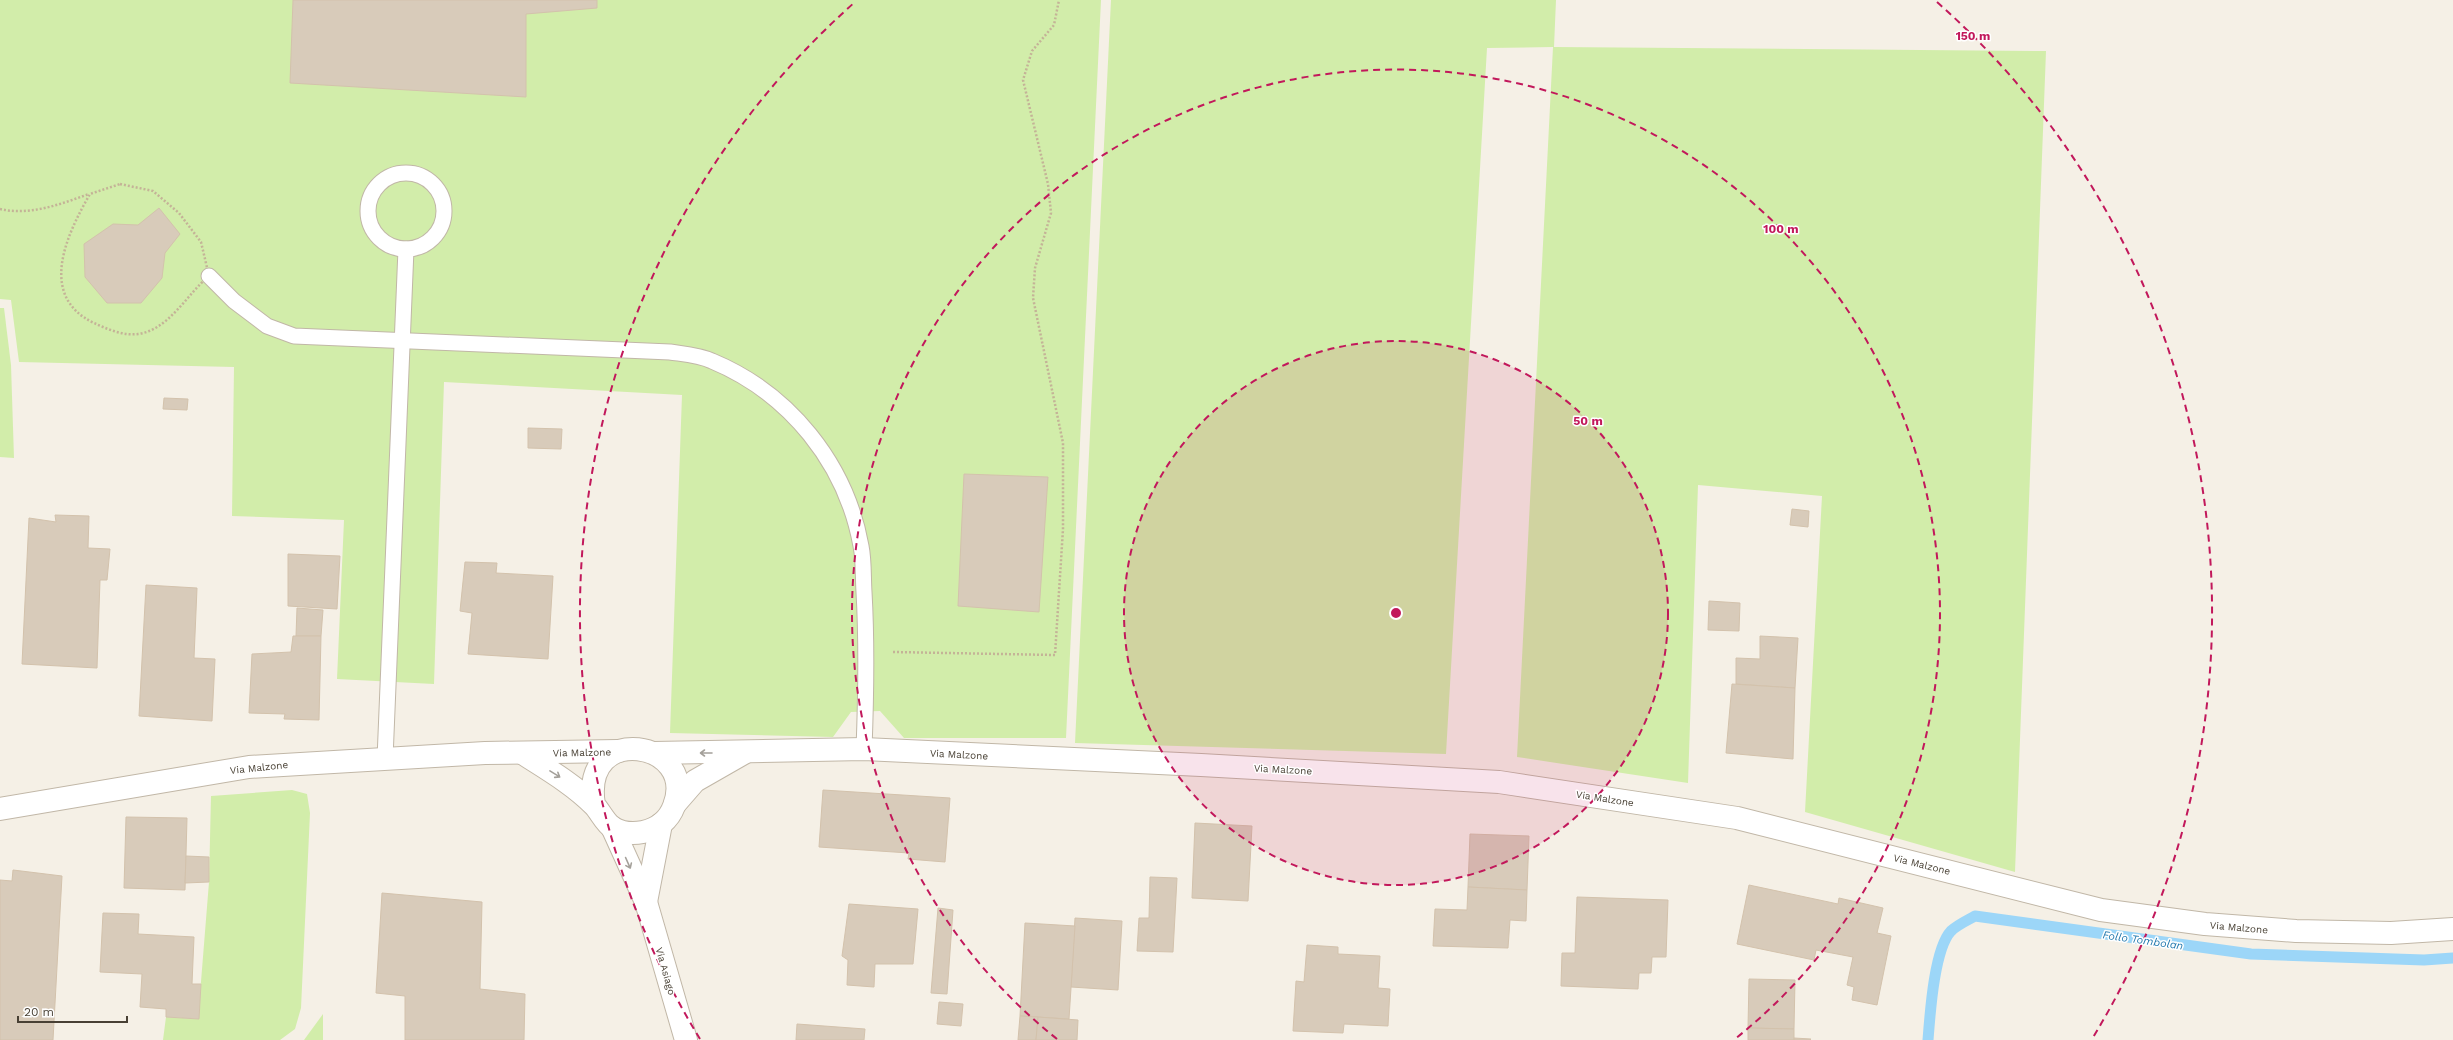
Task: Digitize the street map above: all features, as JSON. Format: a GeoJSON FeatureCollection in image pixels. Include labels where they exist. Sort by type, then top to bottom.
{"type":"FeatureCollection","features":[{"type":"Feature","properties":{"kind":"street","name":"Via Malzone"},"geometry":{"type":"LineString","coordinates":[[0,809],[249,767],[522,753],[618,751],[630,748],[643,748],[654,753],[666,762],[674,774],[677,789],[675,804]]}},
{"type":"Feature","properties":{"kind":"street","name":"Via Malzone"},"geometry":{"type":"LineString","coordinates":[[654,753],[745,753],[864,749],[1201,764],[1500,782],[1737,818],[2101,910],[2205,924],[2296,931],[2391,933],[2453,929]]}},
{"type":"Feature","properties":{"kind":"street","name":"Via Malzone"},"geometry":{"type":"LineString","coordinates":[[594,805],[591,789],[595,773],[604,760],[618,751]]}},
{"type":"Feature","properties":{"kind":"street","name":"Via Malzone"},"geometry":{"type":"LineString","coordinates":[[522,753],[560,777],[594,805],[612,827]]}},
{"type":"Feature","properties":{"kind":"street","name":"Via Malzone"},"geometry":{"type":"LineString","coordinates":[[661,824],[675,804],[695,781],[745,753]]}},
{"type":"Feature","properties":{"kind":"street"},"geometry":{"type":"LineString","coordinates":[[612,827],[624,832],[637,833],[649,830],[661,824]]}},
{"type":"Feature","properties":{"kind":"street","name":"Via Asiago"},"geometry":{"type":"LineString","coordinates":[[646,902],[661,824]]}},
{"type":"Feature","properties":{"kind":"street","name":"Via Asiago"},"geometry":{"type":"LineString","coordinates":[[612,827],[646,902],[686,1040]]}},
{"type":"Feature","properties":{"kind":"lane"},"geometry":{"type":"LineString","coordinates":[[406,172],[420,174],[431,182],[440,192],[444,211],[440,230],[431,241],[419,247],[406,249],[393,247],[383,242],[374,233],[369,222],[367,210],[369,198],[375,187],[384,179],[406,172]]}},
{"type":"Feature","properties":{"kind":"lane"},"geometry":{"type":"LineString","coordinates":[[385,759],[406,249]]}},
{"type":"Feature","properties":{"kind":"lane"},"geometry":{"type":"LineString","coordinates":[[209,276],[234,301],[266,326],[294,336],[670,352],[711,360],[779,400],[806,428],[832,466],[850,503],[861,547],[866,652],[864,749]]}},
{"type":"Feature","properties":{"kind":"path"},"geometry":{"type":"LineString","coordinates":[[866,652],[1054,655],[1063,529],[1063,443],[1033,298],[1035,268],[1051,213],[1048,184],[1023,80],[1032,52],[1054,25],[1059,0]]}},
{"type":"Feature","properties":{"kind":"path"},"geometry":{"type":"LineString","coordinates":[[0,209],[11,212],[49,208],[90,194],[120,184],[153,191],[179,213],[201,242],[209,276],[196,287],[182,305],[161,325],[138,334],[110,331],[84,318],[71,304],[60,279],[64,252],[72,226],[90,194]]}},
{"type":"Feature","properties":{"kind":"green space"},"geometry":{"type":"Polygon","coordinates":[[[0,0],[1101,0],[1066,738],[904,738],[880,711],[851,712],[833,737],[670,733],[682,395],[444,382],[434,684],[337,679],[344,520],[232,516],[234,367],[19,362],[11,300],[0,299],[0,0]]]}},
{"type":"Feature","properties":{"kind":"green space"},"geometry":{"type":"Polygon","coordinates":[[[1111,0],[1556,0],[1554,47],[2046,51],[2015,872],[1805,812],[1822,496],[1698,485],[1688,783],[1517,757],[1553,47],[1487,48],[1446,754],[1075,743],[1111,0]]]}},
{"type":"Feature","properties":{"kind":"green space"},"geometry":{"type":"Polygon","coordinates":[[[0,308],[4,308],[11,365],[14,458],[0,457],[0,308]]]}},
{"type":"Feature","properties":{"kind":"green space"},"geometry":{"type":"Polygon","coordinates":[[[292,790],[307,794],[310,813],[301,1008],[295,1029],[280,1040],[163,1040],[166,1017],[198,1019],[209,882],[211,796],[292,790]]]}},
{"type":"Feature","properties":{"kind":"green space"},"geometry":{"type":"Polygon","coordinates":[[[323,1014],[323,1040],[304,1040],[323,1014]]]}},
{"type":"Feature","properties":{"kind":"building"},"geometry":{"type":"Polygon","coordinates":[[[293,0],[597,0],[597,8],[526,14],[526,97],[290,83],[293,0]]]}},
{"type":"Feature","properties":{"kind":"building"},"geometry":{"type":"Polygon","coordinates":[[[159,208],[180,234],[165,253],[162,278],[141,303],[107,303],[85,277],[84,244],[113,224],[138,225],[159,208]]]}},
{"type":"Feature","properties":{"kind":"building"},"geometry":{"type":"Polygon","coordinates":[[[164,398],[188,399],[187,410],[163,409],[164,398]]]}},
{"type":"Feature","properties":{"kind":"building"},"geometry":{"type":"Polygon","coordinates":[[[528,428],[562,429],[561,449],[528,448],[528,428]]]}},
{"type":"Feature","properties":{"kind":"building"},"geometry":{"type":"Polygon","coordinates":[[[964,474],[1048,477],[1039,612],[958,606],[964,474]]]}},
{"type":"Feature","properties":{"kind":"building"},"geometry":{"type":"Polygon","coordinates":[[[1792,509],[1809,511],[1808,527],[1790,525],[1792,509]]]}},
{"type":"Feature","properties":{"kind":"building"},"geometry":{"type":"Polygon","coordinates":[[[55,515],[89,516],[88,548],[110,549],[107,580],[100,580],[97,668],[22,664],[29,518],[56,522],[55,515]]]}},
{"type":"Feature","properties":{"kind":"building"},"geometry":{"type":"Polygon","coordinates":[[[288,554],[340,556],[337,609],[288,606],[288,554]]]}},
{"type":"Feature","properties":{"kind":"building"},"geometry":{"type":"Polygon","coordinates":[[[465,562],[497,563],[496,573],[553,576],[548,659],[468,654],[472,613],[460,611],[465,562]]]}},
{"type":"Feature","properties":{"kind":"building"},"geometry":{"type":"Polygon","coordinates":[[[146,585],[197,588],[194,658],[215,659],[212,721],[139,716],[146,585]]]}},
{"type":"Feature","properties":{"kind":"building"},"geometry":{"type":"Polygon","coordinates":[[[1709,601],[1740,603],[1739,631],[1708,630],[1709,601]]]}},
{"type":"Feature","properties":{"kind":"building"},"geometry":{"type":"Polygon","coordinates":[[[297,608],[323,610],[321,636],[296,636],[297,608]]]}},
{"type":"Feature","properties":{"kind":"building"},"geometry":{"type":"Polygon","coordinates":[[[293,636],[321,636],[319,720],[284,719],[285,714],[249,713],[252,654],[291,652],[293,636]]]}},
{"type":"Feature","properties":{"kind":"building"},"geometry":{"type":"Polygon","coordinates":[[[1760,636],[1798,638],[1795,688],[1736,684],[1736,658],[1760,659],[1760,636]]]}},
{"type":"Feature","properties":{"kind":"building"},"geometry":{"type":"Polygon","coordinates":[[[1732,684],[1795,688],[1793,759],[1726,753],[1732,684]]]}},
{"type":"Feature","properties":{"kind":"building"},"geometry":{"type":"Polygon","coordinates":[[[823,790],[950,798],[945,862],[908,859],[909,853],[819,847],[823,790]]]}},
{"type":"Feature","properties":{"kind":"building"},"geometry":{"type":"Polygon","coordinates":[[[126,817],[187,818],[185,890],[124,888],[126,817]]]}},
{"type":"Feature","properties":{"kind":"building"},"geometry":{"type":"Polygon","coordinates":[[[1195,823],[1252,826],[1248,901],[1192,898],[1195,823]]]}},
{"type":"Feature","properties":{"kind":"building"},"geometry":{"type":"Polygon","coordinates":[[[1470,834],[1529,836],[1527,890],[1468,887],[1470,834]]]}},
{"type":"Feature","properties":{"kind":"building"},"geometry":{"type":"Polygon","coordinates":[[[186,856],[209,857],[209,882],[185,883],[186,856]]]}},
{"type":"Feature","properties":{"kind":"building"},"geometry":{"type":"Polygon","coordinates":[[[13,870],[62,876],[53,1040],[0,1040],[0,880],[12,881],[13,870]]]}},
{"type":"Feature","properties":{"kind":"building"},"geometry":{"type":"Polygon","coordinates":[[[1150,877],[1177,878],[1173,952],[1137,951],[1139,918],[1149,918],[1150,877]]]}},
{"type":"Feature","properties":{"kind":"building"},"geometry":{"type":"Polygon","coordinates":[[[1749,885],[1838,904],[1839,898],[1883,908],[1877,933],[1891,936],[1877,1005],[1852,1000],[1854,987],[1847,985],[1853,957],[1816,950],[1814,960],[1737,944],[1749,885]]]}},
{"type":"Feature","properties":{"kind":"building"},"geometry":{"type":"Polygon","coordinates":[[[1468,887],[1527,890],[1526,921],[1510,920],[1508,948],[1433,946],[1435,909],[1467,910],[1468,887]]]}},
{"type":"Feature","properties":{"kind":"building"},"geometry":{"type":"Polygon","coordinates":[[[382,893],[482,902],[480,989],[525,994],[524,1040],[405,1040],[405,996],[376,993],[382,893]]]}},
{"type":"Feature","properties":{"kind":"building"},"geometry":{"type":"Polygon","coordinates":[[[1577,897],[1668,900],[1666,957],[1652,957],[1651,973],[1639,973],[1638,989],[1561,986],[1562,953],[1575,953],[1577,897]]]}},
{"type":"Feature","properties":{"kind":"building"},"geometry":{"type":"Polygon","coordinates":[[[849,904],[918,909],[913,964],[875,964],[874,987],[847,985],[848,960],[842,956],[849,904]]]}},
{"type":"Feature","properties":{"kind":"building"},"geometry":{"type":"Polygon","coordinates":[[[938,908],[953,910],[947,994],[931,993],[938,908]]]}},
{"type":"Feature","properties":{"kind":"building"},"geometry":{"type":"Polygon","coordinates":[[[103,913],[139,914],[138,934],[194,937],[192,984],[201,984],[199,1019],[166,1017],[166,1009],[140,1007],[142,974],[100,972],[103,913]]]}},
{"type":"Feature","properties":{"kind":"building"},"geometry":{"type":"Polygon","coordinates":[[[1075,918],[1122,921],[1118,990],[1071,987],[1075,918]]]}},
{"type":"Feature","properties":{"kind":"building"},"geometry":{"type":"Polygon","coordinates":[[[1025,923],[1075,926],[1069,1019],[1020,1016],[1025,923]]]}},
{"type":"Feature","properties":{"kind":"building"},"geometry":{"type":"Polygon","coordinates":[[[1307,945],[1338,947],[1338,954],[1380,956],[1378,988],[1390,989],[1388,1026],[1344,1024],[1343,1033],[1293,1031],[1296,981],[1304,982],[1307,945]]]}},
{"type":"Feature","properties":{"kind":"building"},"geometry":{"type":"Polygon","coordinates":[[[1749,979],[1795,980],[1794,1029],[1748,1028],[1749,979]]]}},
{"type":"Feature","properties":{"kind":"building"},"geometry":{"type":"Polygon","coordinates":[[[939,1002],[963,1004],[961,1026],[937,1024],[939,1002]]]}},
{"type":"Feature","properties":{"kind":"building"},"geometry":{"type":"Polygon","coordinates":[[[1020,1016],[1038,1017],[1036,1040],[1018,1040],[1020,1016]]]}},
{"type":"Feature","properties":{"kind":"building"},"geometry":{"type":"Polygon","coordinates":[[[1038,1017],[1078,1020],[1077,1040],[1036,1040],[1038,1017]]]}},
{"type":"Feature","properties":{"kind":"building"},"geometry":{"type":"Polygon","coordinates":[[[797,1024],[865,1029],[864,1040],[796,1040],[797,1024]]]}},
{"type":"Feature","properties":{"kind":"building"},"geometry":{"type":"Polygon","coordinates":[[[1748,1028],[1794,1029],[1794,1040],[1748,1040],[1748,1028]]]}},
{"type":"Feature","properties":{"kind":"building"},"geometry":{"type":"Polygon","coordinates":[[[1794,1038],[1811,1039],[1794,1040],[1794,1038]]]}},
{"type":"Feature","properties":{"kind":"waterway","name":"Follo Tombolan"},"geometry":{"type":"LineString","coordinates":[[1928,1040],[1934,983],[1945,940],[1951,931],[1975,916],[2251,954],[2424,960],[2453,958]]}}]}
